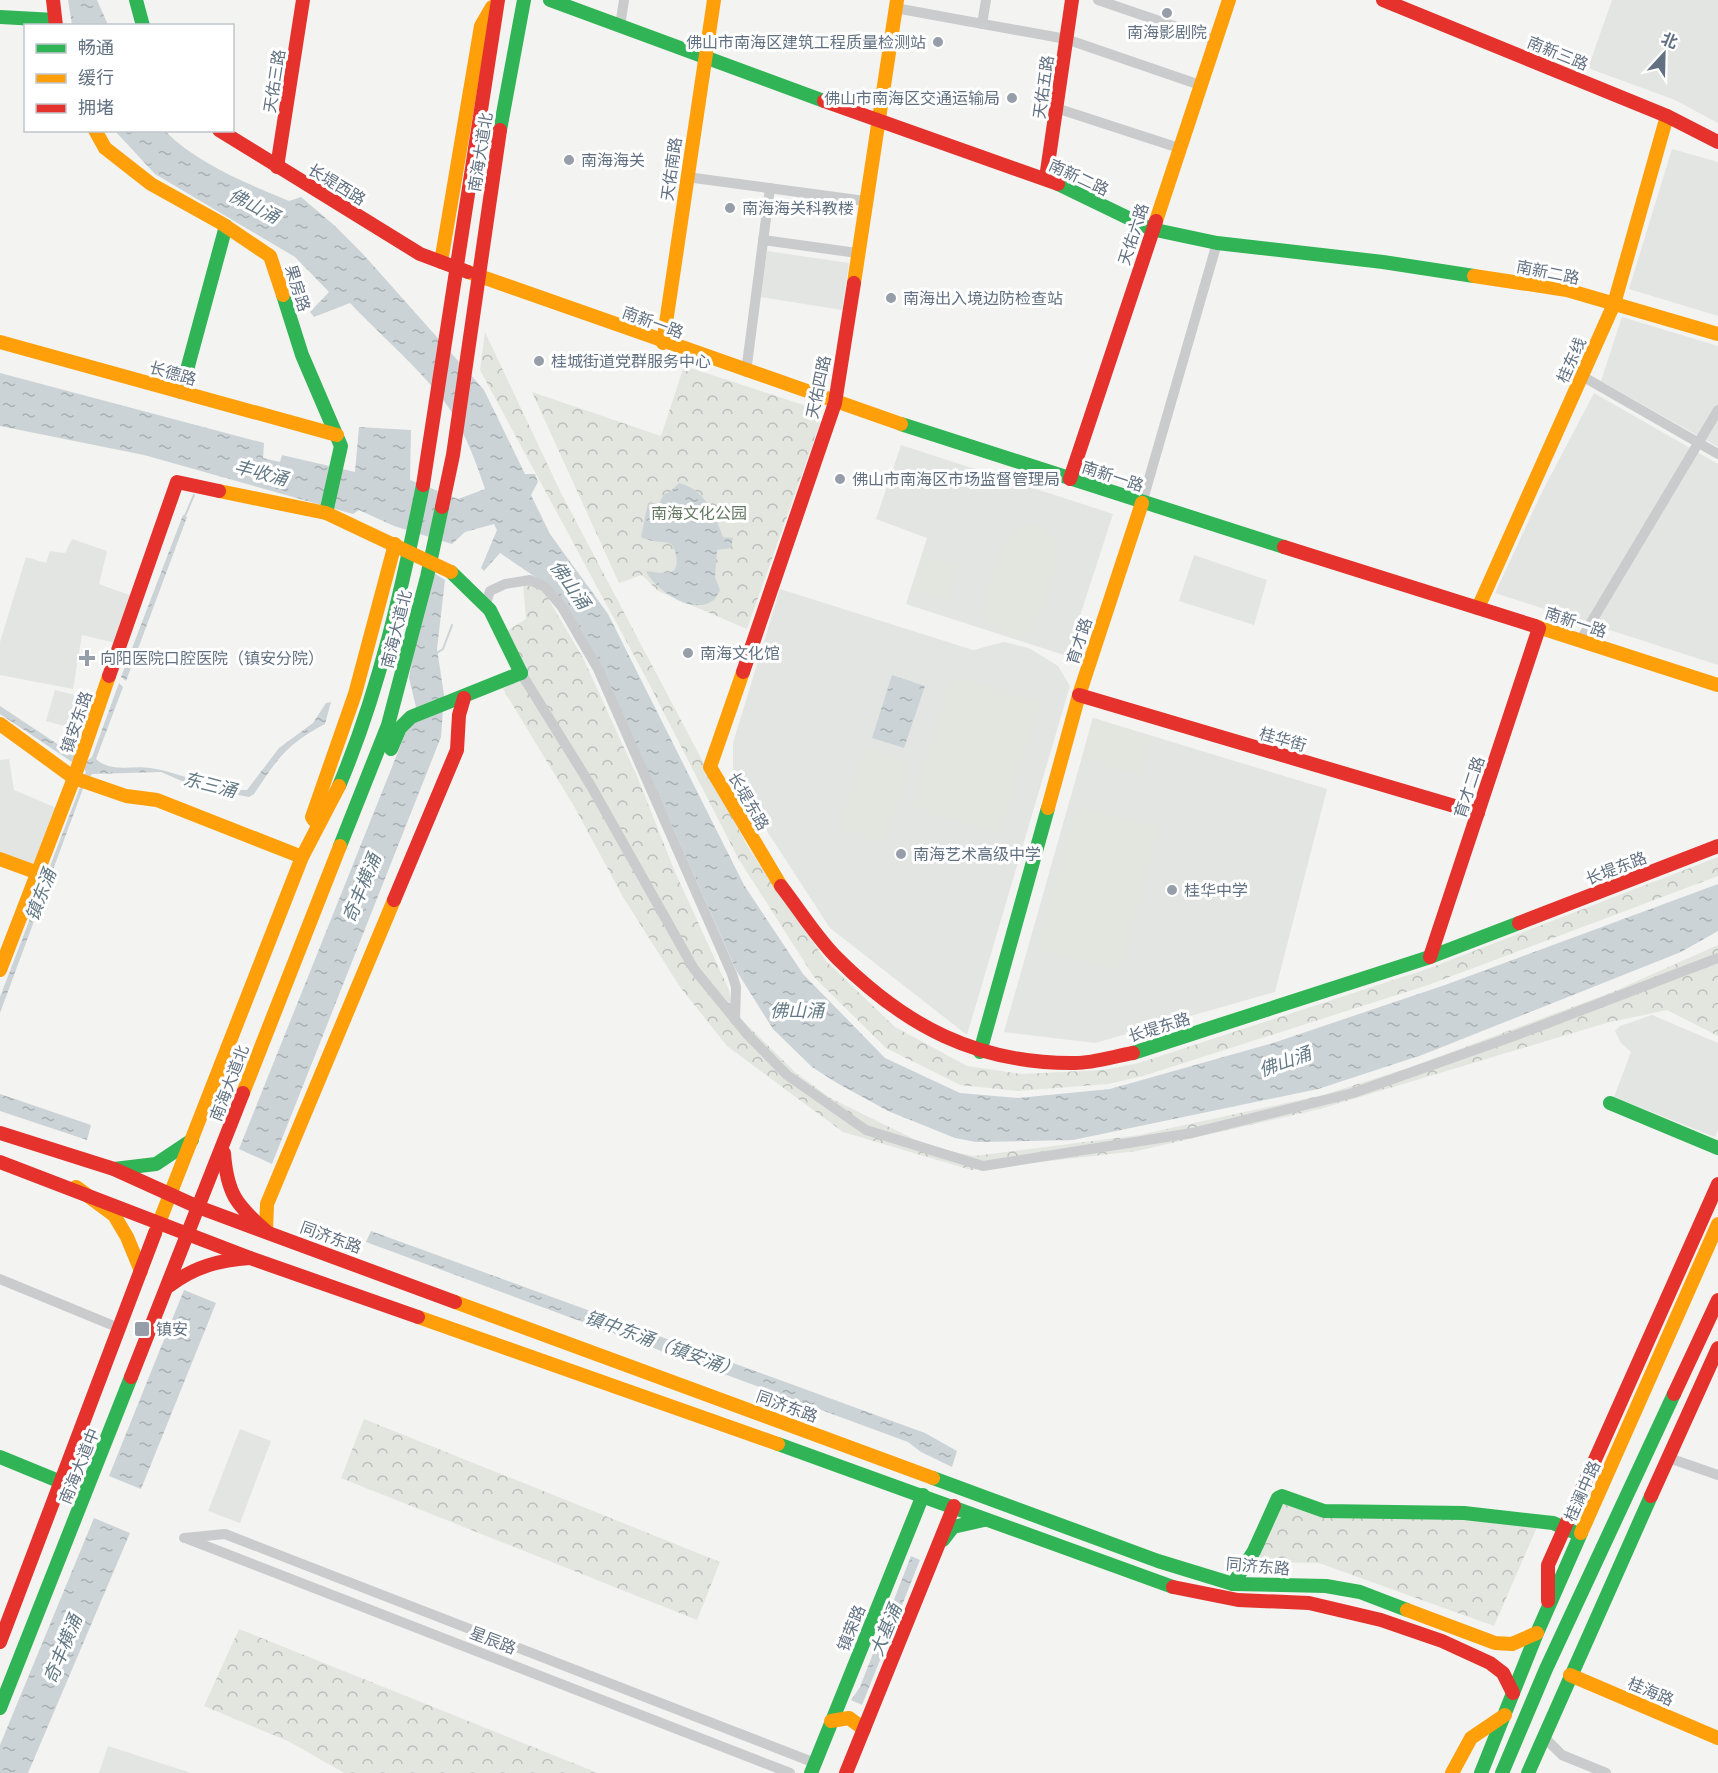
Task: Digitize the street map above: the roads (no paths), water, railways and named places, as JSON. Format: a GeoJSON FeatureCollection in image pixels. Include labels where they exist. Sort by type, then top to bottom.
{"type":"FeatureCollection","features":[{"type":"Feature","properties":{"kind":"main road"},"geometry":{"type":"LineString","coordinates":[[0,17],[56,23],[52,0]]}},
{"type":"Feature","properties":{"kind":"main road"},"geometry":{"type":"LineString","coordinates":[[136,0],[142,24]]}},
{"type":"Feature","properties":{"kind":"main road","name":"天佑三路"},"geometry":{"type":"LineString","coordinates":[[278,167],[303,0]]}},
{"type":"Feature","properties":{"kind":"main road"},"geometry":{"type":"LineString","coordinates":[[441,262],[481,26],[497,0]]}},
{"type":"Feature","properties":{"kind":"main road","name":"南海大道北"},"geometry":{"type":"LineString","coordinates":[[159,1222],[302,857],[340,785],[370,705],[403,585],[432,442],[497,0]]}},
{"type":"Feature","properties":{"kind":"main road","name":"南海大道北"},"geometry":{"type":"LineString","coordinates":[[188,1235],[393,708],[427,577],[453,455],[501,122],[524,0]]}},
{"type":"Feature","properties":{"kind":"main road","name":"南新二路"},"geometry":{"type":"LineString","coordinates":[[550,0],[1046,178],[1151,230],[1217,243],[1383,262],[1567,290],[1718,334]]}},
{"type":"Feature","properties":{"kind":"main road","name":"天佑南路"},"geometry":{"type":"LineString","coordinates":[[663,343],[714,0]]}},
{"type":"Feature","properties":{"kind":"main road","name":"天佑五路"},"geometry":{"type":"LineString","coordinates":[[1046,178],[1072,0]]}},
{"type":"Feature","properties":{"kind":"main road","name":"天佑六路"},"geometry":{"type":"LineString","coordinates":[[1070,479],[1229,0]]}},
{"type":"Feature","properties":{"kind":"main road","name":"南新三路"},"geometry":{"type":"LineString","coordinates":[[1383,0],[1406,4],[1666,116],[1718,142]]}},
{"type":"Feature","properties":{"kind":"main road","name":"天佑四路"},"geometry":{"type":"LineString","coordinates":[[710,766],[836,403],[877,118],[896,4]]}},
{"type":"Feature","properties":{"kind":"main road"},"geometry":{"type":"LineString","coordinates":[[488,279],[525,44],[520,21]]}},
{"type":"Feature","properties":{"kind":"main road"},"geometry":{"type":"LineString","coordinates":[[0,26],[24,27]]}},
{"type":"Feature","properties":{"kind":"main road","name":"桂东线"},"geometry":{"type":"LineString","coordinates":[[1478,608],[1614,304],[1666,116]]}},
{"type":"Feature","properties":{"kind":"main road","name":"果房路"},"geometry":{"type":"LineString","coordinates":[[96,132],[105,148],[151,184],[226,226],[270,256],[302,355],[342,446],[326,513]]}},
{"type":"Feature","properties":{"kind":"main road","name":"长堤西路"},"geometry":{"type":"LineString","coordinates":[[222,132],[420,254],[468,272]]}},
{"type":"Feature","properties":{"kind":"main road"},"geometry":{"type":"LineString","coordinates":[[182,387],[226,226]]}},
{"type":"Feature","properties":{"kind":"main road","name":"南新一路"},"geometry":{"type":"LineString","coordinates":[[468,272],[836,403],[1718,686]]}},
{"type":"Feature","properties":{"kind":"main road","name":"长德路"},"geometry":{"type":"LineString","coordinates":[[0,333],[337,435]]}},
{"type":"Feature","properties":{"kind":"main road","name":"长德路"},"geometry":{"type":"LineString","coordinates":[[0,342],[182,387]]}},
{"type":"Feature","properties":{"kind":"main road","name":"镇安东路"},"geometry":{"type":"LineString","coordinates":[[0,970],[74,778],[177,482],[326,513]]}},
{"type":"Feature","properties":{"kind":"main road","name":"育才路"},"geometry":{"type":"LineString","coordinates":[[980,1052],[1079,696],[1142,503]]}},
{"type":"Feature","properties":{"kind":"main road"},"geometry":{"type":"LineString","coordinates":[[326,513],[447,568],[485,606],[521,673],[464,698],[411,717],[400,728],[346,856],[331,870]]}},
{"type":"Feature","properties":{"kind":"main road"},"geometry":{"type":"LineString","coordinates":[[317,829],[312,817],[355,694],[395,544]]}},
{"type":"Feature","properties":{"kind":"main road","name":"育才二路"},"geometry":{"type":"LineString","coordinates":[[1430,957],[1539,627]]}},
{"type":"Feature","properties":{"kind":"main road","name":"桂华街"},"geometry":{"type":"LineString","coordinates":[[1079,696],[1478,813]]}},
{"type":"Feature","properties":{"kind":"main road"},"geometry":{"type":"LineString","coordinates":[[266,1231],[267,1204],[457,750],[459,715],[464,698]]}},
{"type":"Feature","properties":{"kind":"main road"},"geometry":{"type":"LineString","coordinates":[[0,724],[74,778],[126,796],[158,800],[302,857]]}},
{"type":"Feature","properties":{"kind":"main road","name":"长堤东路"},"geometry":{"type":"LineString","coordinates":[[710,766],[781,886],[836,957],[893,1005],[930,1031],[980,1052],[1076,1063],[1134,1053],[1430,957],[1718,846]]}},
{"type":"Feature","properties":{"kind":"main road"},"geometry":{"type":"LineString","coordinates":[[0,859],[38,873]]}},
{"type":"Feature","properties":{"kind":"main road"},"geometry":{"type":"LineString","coordinates":[[1610,1103],[1718,1148]]}},
{"type":"Feature","properties":{"kind":"main road","name":"同济东路"},"geometry":{"type":"LineString","coordinates":[[0,1133],[114,1170],[198,1207],[1158,1561],[1233,1584],[1326,1586],[1360,1592],[1495,1643],[1512,1644],[1537,1633]]}},
{"type":"Feature","properties":{"kind":"main road"},"geometry":{"type":"LineString","coordinates":[[114,1170],[156,1164],[192,1140]]}},
{"type":"Feature","properties":{"kind":"main road"},"geometry":{"type":"LineString","coordinates":[[223,1144],[225,1182],[232,1200],[266,1231]]}},
{"type":"Feature","properties":{"kind":"main road","name":"同济东路"},"geometry":{"type":"LineString","coordinates":[[0,1162],[76,1187],[188,1235],[250,1258],[954,1506],[1177,1589],[1213,1597],[1258,1602],[1309,1603],[1346,1611],[1428,1636],[1494,1666],[1503,1673],[1513,1693]]}},
{"type":"Feature","properties":{"kind":"main road"},"geometry":{"type":"LineString","coordinates":[[1548,1608],[1548,1565],[1718,1184]]}},
{"type":"Feature","properties":{"kind":"main road"},"geometry":{"type":"LineString","coordinates":[[76,1187],[114,1215],[127,1237],[141,1271]]}},
{"type":"Feature","properties":{"kind":"main road","name":"南海大道中"},"geometry":{"type":"LineString","coordinates":[[0,1642],[159,1222]]}},
{"type":"Feature","properties":{"kind":"main road","name":"桂澜中路"},"geometry":{"type":"LineString","coordinates":[[1481,1773],[1537,1633],[1718,1224]]}},
{"type":"Feature","properties":{"kind":"main road","name":"南海大道中"},"geometry":{"type":"LineString","coordinates":[[0,1708],[188,1235]]}},
{"type":"Feature","properties":{"kind":"main road"},"geometry":{"type":"LineString","coordinates":[[167,1288],[182,1274],[208,1263],[250,1258]]}},
{"type":"Feature","properties":{"kind":"main road"},"geometry":{"type":"LineString","coordinates":[[1502,1773],[1527,1713],[1718,1300]]}},
{"type":"Feature","properties":{"kind":"main road"},"geometry":{"type":"LineString","coordinates":[[1660,1315],[1660,1355]]}},
{"type":"Feature","properties":{"kind":"main road"},"geometry":{"type":"LineString","coordinates":[[1638,1405],[1660,1315]]}},
{"type":"Feature","properties":{"kind":"main road"},"geometry":{"type":"LineString","coordinates":[[1528,1773],[1570,1674],[1718,1348]]}},
{"type":"Feature","properties":{"kind":"main road"},"geometry":{"type":"LineString","coordinates":[[1605,1438],[1620,1444]]}},
{"type":"Feature","properties":{"kind":"main road"},"geometry":{"type":"LineString","coordinates":[[1649,1450],[1670,1458]]}},
{"type":"Feature","properties":{"kind":"main road"},"geometry":{"type":"LineString","coordinates":[[0,1457],[61,1482]]}},
{"type":"Feature","properties":{"kind":"main road"},"geometry":{"type":"LineString","coordinates":[[891,1485],[910,1508],[909,1528]]}},
{"type":"Feature","properties":{"kind":"main road","name":"镇荣路"},"geometry":{"type":"LineString","coordinates":[[813,1768],[922,1495]]}},
{"type":"Feature","properties":{"kind":"main road"},"geometry":{"type":"LineString","coordinates":[[1233,1584],[1254,1551],[1278,1498],[1282,1496],[1324,1511],[1464,1513],[1553,1523],[1580,1534]]}},
{"type":"Feature","properties":{"kind":"main road"},"geometry":{"type":"LineString","coordinates":[[846,1773],[954,1506]]}},
{"type":"Feature","properties":{"kind":"main road"},"geometry":{"type":"LineString","coordinates":[[928,1569],[945,1536],[953,1527],[986,1519]]}},
{"type":"Feature","properties":{"kind":"main road"},"geometry":{"type":"LineString","coordinates":[[1564,1632],[1570,1674]]}},
{"type":"Feature","properties":{"kind":"main road"},"geometry":{"type":"LineString","coordinates":[[1428,1636],[1478,1649],[1482,1647],[1482,1642],[1475,1635]]}},
{"type":"Feature","properties":{"kind":"main road"},"geometry":{"type":"LineString","coordinates":[[0,1647],[3,1652],[19,1660]]}},
{"type":"Feature","properties":{"kind":"main road"},"geometry":{"type":"LineString","coordinates":[[1527,1713],[1570,1674]]}},
{"type":"Feature","properties":{"kind":"main road","name":"桂海路"},"geometry":{"type":"LineString","coordinates":[[1570,1674],[1718,1738]]}},
{"type":"Feature","properties":{"kind":"main road"},"geometry":{"type":"LineString","coordinates":[[1452,1773],[1471,1735],[1505,1714]]}},
{"type":"Feature","properties":{"kind":"main road"},"geometry":{"type":"LineString","coordinates":[[831,1721],[840,1717],[849,1717],[857,1721],[864,1729]]}},
{"type":"Feature","properties":{"kind":"main road"},"geometry":{"type":"LineString","coordinates":[[1521,1727],[1543,1736]]}},
{"type":"Feature","properties":{"kind":"street"},"geometry":{"type":"LineString","coordinates":[[621,26],[624,0]]}},
{"type":"Feature","properties":{"kind":"street"},"geometry":{"type":"LineString","coordinates":[[982,24],[986,0]]}},
{"type":"Feature","properties":{"kind":"street"},"geometry":{"type":"LineString","coordinates":[[1098,0],[1215,40]]}},
{"type":"Feature","properties":{"kind":"street"},"geometry":{"type":"LineString","coordinates":[[896,4],[982,24],[1066,39],[1200,84]]}},
{"type":"Feature","properties":{"kind":"street"},"geometry":{"type":"LineString","coordinates":[[1056,108],[1179,148]]}},
{"type":"Feature","properties":{"kind":"street"},"geometry":{"type":"LineString","coordinates":[[687,177],[865,201]]}},
{"type":"Feature","properties":{"kind":"street"},"geometry":{"type":"LineString","coordinates":[[746,372],[770,188]]}},
{"type":"Feature","properties":{"kind":"street"},"geometry":{"type":"LineString","coordinates":[[764,240],[857,253]]}},
{"type":"Feature","properties":{"kind":"street","name":"育才路"},"geometry":{"type":"LineString","coordinates":[[1142,503],[1217,243]]}},
{"type":"Feature","properties":{"kind":"street"},"geometry":{"type":"LineString","coordinates":[[1582,376],[1718,454]]}},
{"type":"Feature","properties":{"kind":"street"},"geometry":{"type":"LineString","coordinates":[[1580,641],[1718,410]]}},
{"type":"Feature","properties":{"kind":"street"},"geometry":{"type":"LineString","coordinates":[[485,606],[490,591],[505,584],[530,580],[545,587],[562,607],[598,669],[639,756],[668,831],[721,945],[736,987],[735,1020]]}},
{"type":"Feature","properties":{"kind":"street"},"geometry":{"type":"LineString","coordinates":[[521,673],[591,786],[694,969],[735,1020],[787,1075],[866,1130],[983,1166],[1192,1133],[1353,1093],[1503,1040],[1718,958]]}},
{"type":"Feature","properties":{"kind":"street"},"geometry":{"type":"LineString","coordinates":[[0,1280],[119,1328]]}},
{"type":"Feature","properties":{"kind":"street"},"geometry":{"type":"LineString","coordinates":[[1670,1458],[1718,1475]]}},
{"type":"Feature","properties":{"kind":"street","name":"星辰路"},"geometry":{"type":"LineString","coordinates":[[790,1773],[184,1538],[225,1534],[813,1768]]}},
{"type":"Feature","properties":{"kind":"street"},"geometry":{"type":"LineString","coordinates":[[1543,1736],[1562,1755],[1606,1773]]}},
{"type":"Feature","properties":{"kind":"water"},"geometry":{"type":"Polygon","coordinates":[[[68,0],[97,0],[108,24],[72,24],[68,0]]]}},
{"type":"Feature","properties":{"kind":"water"},"geometry":{"type":"Polygon","coordinates":[[[116,132],[166,132],[207,163],[240,180],[289,201],[301,197],[363,254],[484,390],[525,474],[535,474],[538,482],[531,495],[550,534],[608,614],[744,885],[803,974],[885,1058],[960,1093],[1018,1098],[1110,1089],[1276,1042],[1445,985],[1718,884],[1718,931],[1681,952],[1422,1055],[1318,1089],[1073,1140],[976,1142],[955,1138],[888,1111],[812,1067],[773,1029],[736,970],[671,823],[553,589],[500,553],[484,571],[481,568],[497,530],[494,524],[465,532],[452,544],[394,526],[359,510],[353,514],[144,455],[0,426],[0,373],[264,443],[263,458],[280,462],[282,455],[355,472],[359,427],[411,430],[410,480],[458,499],[485,489],[467,443],[445,402],[420,373],[350,303],[314,317],[310,312],[329,292],[295,257],[155,174],[116,132]]]}},
{"type":"Feature","properties":{"kind":"water"},"geometry":{"type":"Polygon","coordinates":[[[679,483],[688,486],[702,497],[712,511],[723,537],[733,538],[731,548],[717,550],[715,577],[720,590],[714,600],[704,605],[682,602],[671,596],[652,580],[646,571],[667,573],[675,569],[676,556],[671,544],[641,537],[648,503],[652,501],[652,505],[659,504],[664,494],[670,492],[679,483]]]}},
{"type":"Feature","properties":{"kind":"water"},"geometry":{"type":"Polygon","coordinates":[[[183,515],[187,517],[126,681],[121,677],[183,515]]]}},
{"type":"Feature","properties":{"kind":"water"},"geometry":{"type":"Polygon","coordinates":[[[426,568],[445,580],[437,649],[444,695],[441,737],[272,1164],[239,1149],[416,707],[409,678],[426,568]]]}},
{"type":"Feature","properties":{"kind":"water"},"geometry":{"type":"Polygon","coordinates":[[[892,675],[925,686],[904,748],[872,738],[892,675]]]}},
{"type":"Feature","properties":{"kind":"water","name":"东三涌"},"geometry":{"type":"Polygon","coordinates":[[[119,683],[123,687],[96,759],[108,766],[162,770],[234,790],[247,790],[279,748],[313,723],[326,703],[331,702],[325,724],[292,745],[254,794],[249,797],[196,787],[161,772],[92,774],[86,781],[82,779],[86,772],[84,769],[87,761],[92,757],[119,683]]]}},
{"type":"Feature","properties":{"kind":"water"},"geometry":{"type":"Polygon","coordinates":[[[0,706],[77,757],[75,764],[0,714],[0,706]]]}},
{"type":"Feature","properties":{"kind":"water"},"geometry":{"type":"Polygon","coordinates":[[[81,785],[84,786],[0,1013],[0,997],[81,785]]]}},
{"type":"Feature","properties":{"kind":"water"},"geometry":{"type":"Polygon","coordinates":[[[0,1094],[91,1125],[87,1140],[0,1111],[0,1094]]]}},
{"type":"Feature","properties":{"kind":"water","name":"镇中东涌（镇安涌）"},"geometry":{"type":"Polygon","coordinates":[[[371,1231],[925,1433],[957,1451],[952,1467],[921,1452],[908,1442],[366,1242],[371,1231]]]}},
{"type":"Feature","properties":{"kind":"water"},"geometry":{"type":"Polygon","coordinates":[[[184,1290],[216,1303],[141,1489],[109,1476],[184,1290]]]}},
{"type":"Feature","properties":{"kind":"water"},"geometry":{"type":"Polygon","coordinates":[[[94,1518],[130,1533],[28,1773],[0,1773],[0,1745],[94,1518]]]}},
{"type":"Feature","properties":{"kind":"water","name":"大基涌"},"geometry":{"type":"Polygon","coordinates":[[[911,1556],[920,1560],[862,1705],[851,1700],[860,1687],[911,1556]]]}},
{"type":"Feature","properties":{"kind":"waterway","name":"镇东涌"},"geometry":{"type":"LineString","coordinates":[[185,516],[194,495]]}},
{"type":"Feature","properties":{"kind":"waterway","name":"奇丰横涌"},"geometry":{"type":"LineString","coordinates":[[437,653],[443,649],[452,625]]}},
{"type":"Feature","properties":{"kind":"place","name":"南海影剧院"},"geometry":{"type":"Point","coordinates":[1167,13]}},
{"type":"Feature","properties":{"kind":"place","name":"佛山市南海区建筑工程质量检测站"},"geometry":{"type":"Point","coordinates":[938,42]}},
{"type":"Feature","properties":{"kind":"place","name":"佛山市南海区交通运输局"},"geometry":{"type":"Point","coordinates":[1012,98]}},
{"type":"Feature","properties":{"kind":"place","name":"南海海关"},"geometry":{"type":"Point","coordinates":[569,160]}},
{"type":"Feature","properties":{"kind":"place","name":"南海海关科教楼"},"geometry":{"type":"Point","coordinates":[730,208]}},
{"type":"Feature","properties":{"kind":"place","name":"南海出入境边防检查站"},"geometry":{"type":"Point","coordinates":[891,298]}},
{"type":"Feature","properties":{"kind":"place","name":"桂城街道党群服务中心"},"geometry":{"type":"Point","coordinates":[539,361]}},
{"type":"Feature","properties":{"kind":"place","name":"佛山市南海区市场监督管理局"},"geometry":{"type":"Point","coordinates":[840,479]}},
{"type":"Feature","properties":{"kind":"place","name":"南海文化馆"},"geometry":{"type":"Point","coordinates":[688,653]}},
{"type":"Feature","properties":{"kind":"place","name":"向阳医院口腔医院（镇安分院）"},"geometry":{"type":"Point","coordinates":[87,658]}},
{"type":"Feature","properties":{"kind":"place","name":"南海艺术高级中学"},"geometry":{"type":"Point","coordinates":[901,854]}},
{"type":"Feature","properties":{"kind":"place","name":"桂华中学"},"geometry":{"type":"Point","coordinates":[1172,890]}},
{"type":"Feature","properties":{"kind":"place","name":"镇安"},"geometry":{"type":"Point","coordinates":[142,1329]}},
{"type":"Feature","properties":{"kind":"water label","name":"佛山涌"},"geometry":{"type":"Point","coordinates":[254,206]}},
{"type":"Feature","properties":{"kind":"water label","name":"丰收涌"},"geometry":{"type":"Point","coordinates":[261,473]}},
{"type":"Feature","properties":{"kind":"water label","name":"佛山涌"},"geometry":{"type":"Point","coordinates":[570,585]}},
{"type":"Feature","properties":{"kind":"water label","name":"佛山涌"},"geometry":{"type":"Point","coordinates":[797,1011]}},
{"type":"Feature","properties":{"kind":"water label","name":"佛山涌"},"geometry":{"type":"Point","coordinates":[1285,1062]}},
{"type":"Feature","properties":{"kind":"park label","name":"南海文化公园"},"geometry":{"type":"Point","coordinates":[699,513]}}]}
